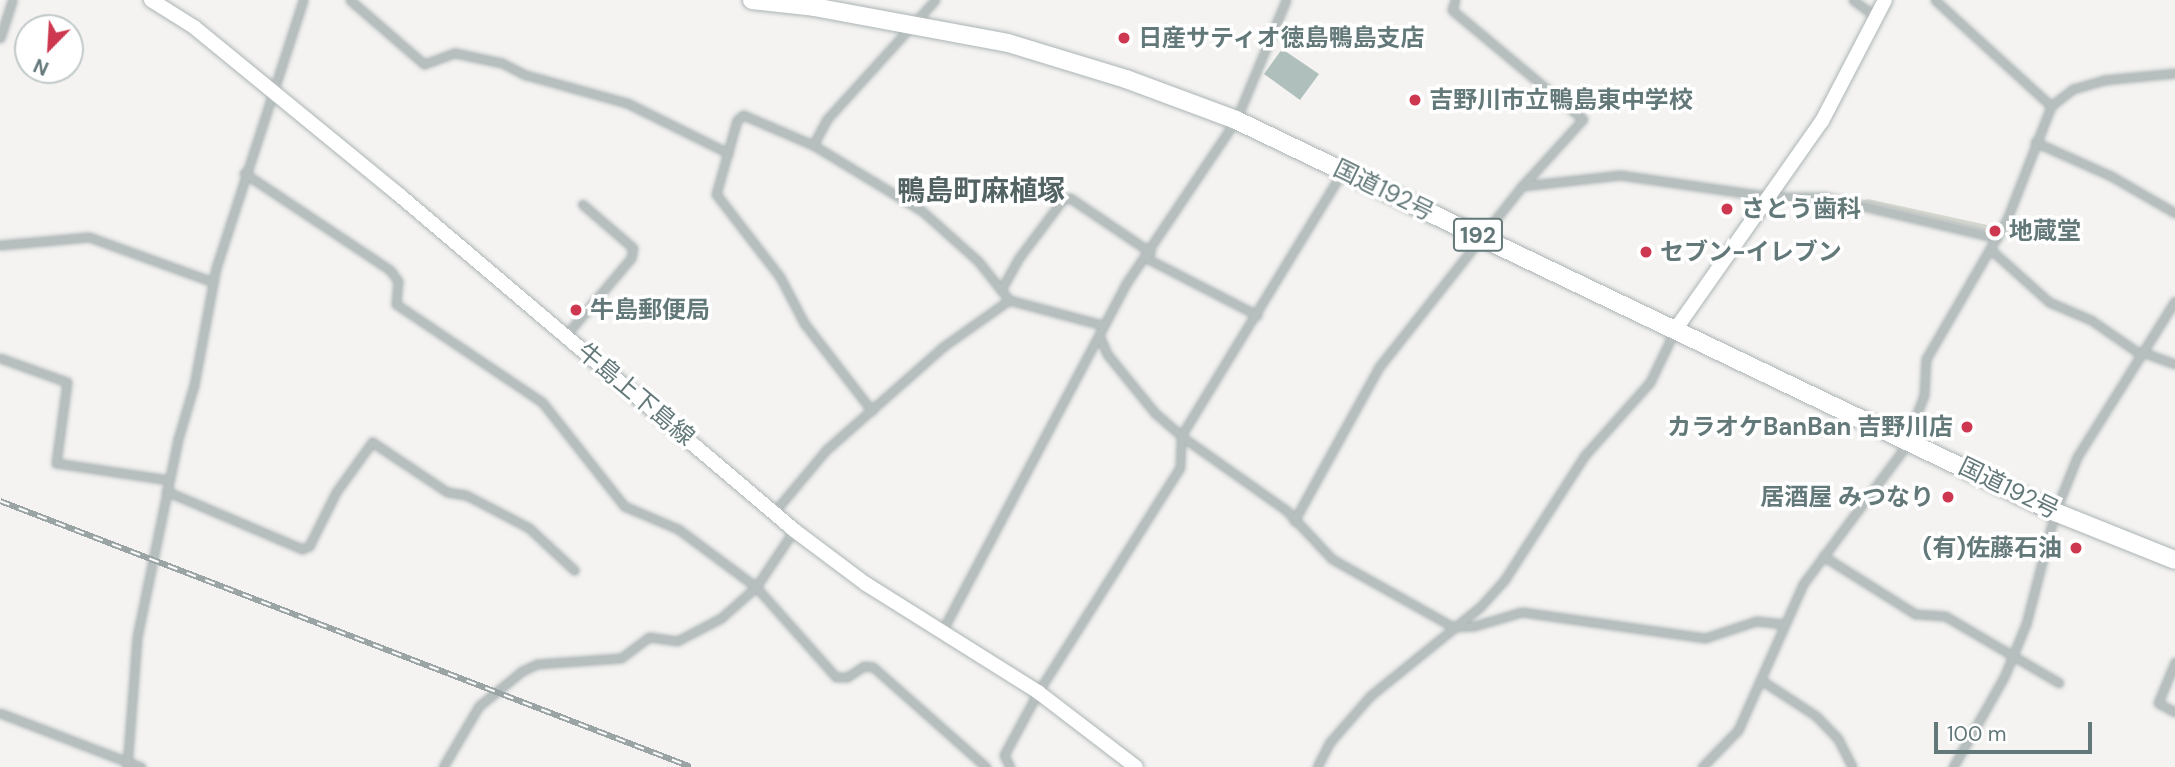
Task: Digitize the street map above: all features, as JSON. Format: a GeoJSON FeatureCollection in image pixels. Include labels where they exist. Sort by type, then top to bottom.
{"type":"FeatureCollection","features":[{"type":"Feature","properties":{"kind":"highway","name":"国道192号"},"geometry":{"type":"LineString","coordinates":[[752,0],[914,24],[1009,43],[1126,79],[1236,120],[2055,512],[2175,560]]}},
{"type":"Feature","properties":{"kind":"main road","name":"牛島上下島線"},"geometry":{"type":"LineString","coordinates":[[152,0],[194,27],[566,335],[794,530],[941,633],[1038,692],[1136,767]]}},
{"type":"Feature","properties":{"kind":"main road"},"geometry":{"type":"LineString","coordinates":[[1675,330],[1772,197],[1822,121],[1885,0]]}},
{"type":"Feature","properties":{"kind":"street"},"geometry":{"type":"LineString","coordinates":[[0,38],[12,0]]}},
{"type":"Feature","properties":{"kind":"street"},"geometry":{"type":"LineString","coordinates":[[128,765],[137,637],[166,491],[194,385],[213,282],[244,173],[303,0]]}},
{"type":"Feature","properties":{"kind":"street"},"geometry":{"type":"LineString","coordinates":[[350,0],[424,64],[455,52],[502,64],[526,75],[627,103],[728,153]]}},
{"type":"Feature","properties":{"kind":"street"},"geometry":{"type":"LineString","coordinates":[[813,145],[827,118],[935,0]]}},
{"type":"Feature","properties":{"kind":"street"},"geometry":{"type":"LineString","coordinates":[[941,633],[1102,326],[1236,120],[1286,0]]}},
{"type":"Feature","properties":{"kind":"street"},"geometry":{"type":"LineString","coordinates":[[1294,521],[1379,367],[1521,186],[1583,119],[1452,10],[1455,0]]}},
{"type":"Feature","properties":{"kind":"street"},"geometry":{"type":"LineString","coordinates":[[1853,0],[1876,17]]}},
{"type":"Feature","properties":{"kind":"street"},"geometry":{"type":"LineString","coordinates":[[1940,2],[2051,106]]}},
{"type":"Feature","properties":{"kind":"street"},"geometry":{"type":"LineString","coordinates":[[1702,767],[1738,730],[1784,624],[1823,556],[1907,439],[1924,396],[1926,359],[1997,238],[2051,106],[2073,89],[2104,80],[2175,73]]}},
{"type":"Feature","properties":{"kind":"street"},"geometry":{"type":"LineString","coordinates":[[872,411],[804,323],[780,276],[716,194],[737,120],[743,115],[813,145],[922,211],[978,261],[1009,300],[1102,326]]}},
{"type":"Feature","properties":{"kind":"street"},"geometry":{"type":"LineString","coordinates":[[2035,142],[2111,176],[2175,213]]}},
{"type":"Feature","properties":{"kind":"street"},"geometry":{"type":"LineString","coordinates":[[1010,767],[1004,755],[1038,692],[1180,467],[1181,436],[1343,170]]}},
{"type":"Feature","properties":{"kind":"street"},"geometry":{"type":"LineString","coordinates":[[244,173],[390,270],[397,281],[396,304],[542,402],[624,506],[678,529],[756,587],[836,677],[847,677],[864,666],[873,667],[986,767]]}},
{"type":"Feature","properties":{"kind":"street"},"geometry":{"type":"LineString","coordinates":[[1521,186],[1620,175],[1772,197],[1839,198],[1997,238]]}},
{"type":"Feature","properties":{"kind":"street"},"geometry":{"type":"LineString","coordinates":[[1001,290],[1017,259],[1063,199],[1070,198],[1148,255],[1257,315]]}},
{"type":"Feature","properties":{"kind":"street"},"geometry":{"type":"LineString","coordinates":[[566,335],[631,258],[633,248],[603,218],[582,204]]}},
{"type":"Feature","properties":{"kind":"street"},"geometry":{"type":"LineString","coordinates":[[0,245],[89,237],[213,282]]}},
{"type":"Feature","properties":{"kind":"street"},"geometry":{"type":"LineString","coordinates":[[1990,249],[2049,302],[2091,320],[2141,353],[2175,364]]}},
{"type":"Feature","properties":{"kind":"street"},"geometry":{"type":"LineString","coordinates":[[775,511],[826,450],[944,346],[1009,300]]}},
{"type":"Feature","properties":{"kind":"street"},"geometry":{"type":"LineString","coordinates":[[1953,767],[2013,655],[2031,611],[2055,512],[2077,457],[2175,301]]}},
{"type":"Feature","properties":{"kind":"street"},"geometry":{"type":"LineString","coordinates":[[1317,767],[1330,742],[1370,696],[1453,627],[1505,579],[1585,455],[1650,382],[1675,330]]}},
{"type":"Feature","properties":{"kind":"street"},"geometry":{"type":"LineString","coordinates":[[1098,335],[1107,354],[1155,412],[1181,436],[1294,521],[1332,559],[1453,627],[1474,626],[1522,612],[1705,638],[1756,621],[1784,624]]}},
{"type":"Feature","properties":{"kind":"street"},"geometry":{"type":"LineString","coordinates":[[0,358],[67,382],[56,463],[169,480]]}},
{"type":"Feature","properties":{"kind":"street"},"geometry":{"type":"LineString","coordinates":[[166,491],[302,549],[309,546],[335,492],[372,442],[447,492],[466,495],[529,528],[574,570]]}},
{"type":"Feature","properties":{"kind":"street"},"geometry":{"type":"LineString","coordinates":[[443,767],[478,706],[522,671],[537,664],[621,658],[649,637],[677,641],[721,618],[756,587],[794,530]]}},
{"type":"Feature","properties":{"kind":"street"},"geometry":{"type":"LineString","coordinates":[[1823,556],[1915,614],[1945,616],[2059,683]]}},
{"type":"Feature","properties":{"kind":"street"},"geometry":{"type":"LineString","coordinates":[[2175,662],[2158,703],[2175,712]]}},
{"type":"Feature","properties":{"kind":"street"},"geometry":{"type":"LineString","coordinates":[[1761,680],[1816,716],[1838,740],[1852,767]]}},
{"type":"Feature","properties":{"kind":"street"},"geometry":{"type":"LineString","coordinates":[[0,713],[128,765],[141,767]]}},
{"type":"Feature","properties":{"kind":"shaded area"},"geometry":{"type":"Polygon","coordinates":[[[1282,49],[1319,74],[1300,100],[1264,74],[1282,49]]]}},
{"type":"Feature","properties":{"kind":"shaded area"},"geometry":{"type":"Polygon","coordinates":[[[1868,199],[1992,226],[1990,232],[1862,201],[1868,199]]]}},
{"type":"Feature","properties":{"kind":"railway"},"geometry":{"type":"LineString","coordinates":[[0,501],[691,767]]}},
{"type":"Feature","properties":{"kind":"place","name":"日産サティオ徳島鴨島支店"},"geometry":{"type":"Point","coordinates":[1124,38]}},
{"type":"Feature","properties":{"kind":"place","name":"吉野川市立鴨島東中学校"},"geometry":{"type":"Point","coordinates":[1415,100]}},
{"type":"Feature","properties":{"kind":"place","name":"さとう歯科"},"geometry":{"type":"Point","coordinates":[1727,209]}},
{"type":"Feature","properties":{"kind":"place","name":"地蔵堂"},"geometry":{"type":"Point","coordinates":[1995,231]}},
{"type":"Feature","properties":{"kind":"place","name":"セブン-イレブン"},"geometry":{"type":"Point","coordinates":[1646,252]}},
{"type":"Feature","properties":{"kind":"place","name":"牛島郵便局"},"geometry":{"type":"Point","coordinates":[576,310]}},
{"type":"Feature","properties":{"kind":"place","name":"カラオケBanBan 吉野川店"},"geometry":{"type":"Point","coordinates":[1967,427]}},
{"type":"Feature","properties":{"kind":"place","name":"居酒屋 みつなり"},"geometry":{"type":"Point","coordinates":[1948,497]}},
{"type":"Feature","properties":{"kind":"place","name":"(有)佐藤石油"},"geometry":{"type":"Point","coordinates":[2076,548]}},
{"type":"Feature","properties":{"kind":"district","name":"鴨島町麻植塚"},"geometry":{"type":"Point","coordinates":[981,191]}}]}
